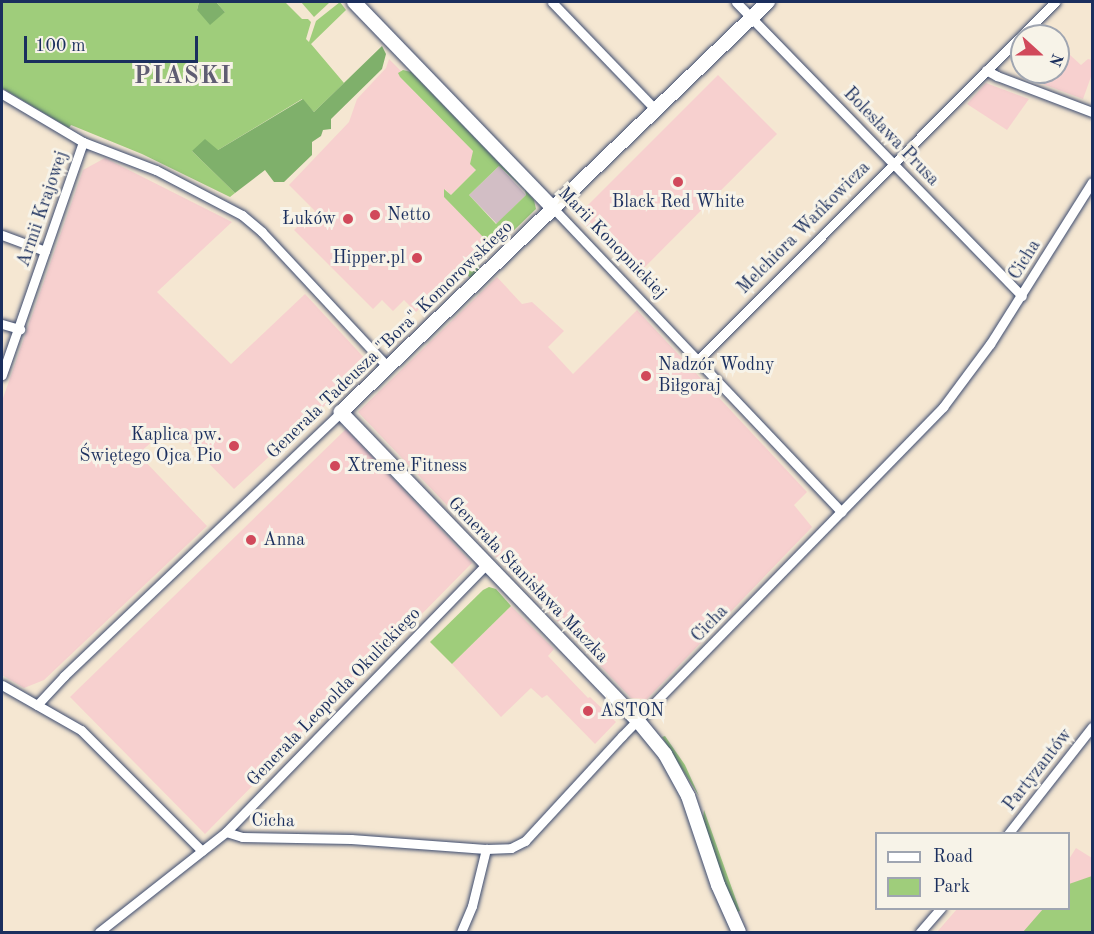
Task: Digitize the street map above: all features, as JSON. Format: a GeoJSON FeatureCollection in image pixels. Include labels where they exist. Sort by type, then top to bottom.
{"type":"FeatureCollection","features":[{"type":"Feature","properties":{"kind":"street","name":"Marii Konopnickiej"},"geometry":{"type":"LineString","coordinates":[[354,2],[554,208],[841,512]]}},
{"type":"Feature","properties":{"kind":"street"},"geometry":{"type":"LineString","coordinates":[[552,2],[656,110]]}},
{"type":"Feature","properties":{"kind":"street","name":"Bolesława Prusa"},"geometry":{"type":"LineString","coordinates":[[736,2],[1022,296]]}},
{"type":"Feature","properties":{"kind":"street","name":"Generała Tadeusza \"Bora\" Komorowskiego"},"geometry":{"type":"LineString","coordinates":[[37,705],[64,676],[768,2]]}},
{"type":"Feature","properties":{"kind":"street","name":"Melchiora Wańkowicza"},"geometry":{"type":"LineString","coordinates":[[698,360],[892,162],[1054,2]]}},
{"type":"Feature","properties":{"kind":"street"},"geometry":{"type":"LineString","coordinates":[[986,70],[1092,111]]}},
{"type":"Feature","properties":{"kind":"street","name":"Armii Krajowej"},"geometry":{"type":"LineString","coordinates":[[2,94],[83,142],[20,329],[2,375]]}},
{"type":"Feature","properties":{"kind":"street"},"geometry":{"type":"LineString","coordinates":[[83,142],[148,166],[243,215],[262,232],[388,367]]}},
{"type":"Feature","properties":{"kind":"street","name":"Cicha"},"geometry":{"type":"LineString","coordinates":[[226,831],[242,837],[351,839],[486,849],[511,848],[528,838],[960,387],[1022,296],[1092,182]]}},
{"type":"Feature","properties":{"kind":"street"},"geometry":{"type":"LineString","coordinates":[[2,235],[45,251]]}},
{"type":"Feature","properties":{"kind":"street"},"geometry":{"type":"LineString","coordinates":[[2,324],[20,329]]}},
{"type":"Feature","properties":{"kind":"street","name":"Generała Stanisława Maczka"},"geometry":{"type":"LineString","coordinates":[[341,412],[638,721],[665,753],[683,784],[735,931]]}},
{"type":"Feature","properties":{"kind":"street","name":"Generała Leopolda Okulickiego"},"geometry":{"type":"LineString","coordinates":[[99,933],[226,831],[487,564]]}},
{"type":"Feature","properties":{"kind":"street"},"geometry":{"type":"LineString","coordinates":[[2,685],[73,724],[202,850]]}},
{"type":"Feature","properties":{"kind":"street","name":"Partyzantów"},"geometry":{"type":"LineString","coordinates":[[1010,832],[1092,727]]}},
{"type":"Feature","properties":{"kind":"street"},"geometry":{"type":"LineString","coordinates":[[460,933],[472,906],[486,849]]}},
{"type":"Feature","properties":{"kind":"street"},"geometry":{"type":"LineString","coordinates":[[920,933],[940,910]]}},
{"type":"Feature","properties":{"kind":"shaded area"},"geometry":{"type":"Polygon","coordinates":[[[1070,55],[1081,65],[1088,59],[1092,60],[1092,74],[1083,99],[1043,84],[1070,84],[1070,55]]]}},
{"type":"Feature","properties":{"kind":"shaded area"},"geometry":{"type":"Polygon","coordinates":[[[389,59],[401,71],[400,77],[473,151],[471,162],[476,170],[451,195],[445,189],[444,197],[489,241],[416,312],[404,300],[393,311],[382,300],[373,309],[294,230],[315,211],[289,185],[349,122],[357,99],[386,68],[389,59]]]}},
{"type":"Feature","properties":{"kind":"shaded area"},"geometry":{"type":"Polygon","coordinates":[[[718,75],[777,134],[635,277],[577,216],[718,75]]]}},
{"type":"Feature","properties":{"kind":"shaded area"},"geometry":{"type":"Polygon","coordinates":[[[986,83],[1029,99],[1007,130],[967,104],[986,83]]]}},
{"type":"Feature","properties":{"kind":"shaded area"},"geometry":{"type":"Polygon","coordinates":[[[105,158],[232,222],[157,292],[231,364],[305,294],[370,364],[234,489],[171,425],[138,454],[207,526],[44,680],[24,688],[2,675],[2,401],[83,170],[105,158]]]}},
{"type":"Feature","properties":{"kind":"shaded area"},"geometry":{"type":"Polygon","coordinates":[[[499,166],[526,195],[497,224],[469,195],[499,166]]]}},
{"type":"Feature","properties":{"kind":"shaded area"},"geometry":{"type":"Polygon","coordinates":[[[497,277],[522,304],[532,302],[564,331],[548,347],[573,374],[637,310],[807,492],[794,505],[812,527],[647,699],[631,698],[358,412],[497,277]]]}},
{"type":"Feature","properties":{"kind":"shaded area"},"geometry":{"type":"Polygon","coordinates":[[[346,429],[472,563],[205,834],[70,697],[346,429]]]}},
{"type":"Feature","properties":{"kind":"shaded area"},"geometry":{"type":"Polygon","coordinates":[[[511,606],[554,649],[548,656],[588,698],[590,697],[616,722],[595,744],[547,695],[542,698],[531,688],[501,717],[452,664],[511,606]]]}},
{"type":"Feature","properties":{"kind":"shaded area"},"geometry":{"type":"Polygon","coordinates":[[[1076,848],[1092,858],[1092,932],[937,932],[956,910],[1070,910],[1070,857],[1076,848]]]}},
{"type":"Feature","properties":{"kind":"green space"},"geometry":{"type":"Polygon","coordinates":[[[2,2],[199,2],[197,10],[225,12],[216,2],[285,2],[302,19],[308,19],[311,22],[306,39],[309,42],[316,21],[340,2],[346,10],[311,44],[344,83],[314,112],[302,99],[218,150],[192,151],[235,193],[230,197],[142,154],[71,125],[69,128],[2,88],[2,2]]]}},
{"type":"Feature","properties":{"kind":"green space"},"geometry":{"type":"Polygon","coordinates":[[[199,2],[216,2],[225,12],[210,25],[197,10],[199,2]]]}},
{"type":"Feature","properties":{"kind":"green space"},"geometry":{"type":"Polygon","coordinates":[[[301,2],[330,2],[314,17],[301,2]]]}},
{"type":"Feature","properties":{"kind":"green space"},"geometry":{"type":"Polygon","coordinates":[[[382,46],[386,54],[382,69],[331,119],[331,129],[323,130],[321,136],[312,142],[312,155],[284,182],[274,182],[265,170],[235,193],[192,151],[205,139],[218,150],[303,99],[314,112],[382,46]]]}},
{"type":"Feature","properties":{"kind":"green space"},"geometry":{"type":"Polygon","coordinates":[[[403,70],[411,72],[523,188],[499,166],[469,195],[496,224],[526,195],[525,190],[534,200],[536,209],[506,238],[486,240],[444,197],[444,189],[451,195],[476,170],[470,164],[473,151],[400,77],[398,73],[403,70]]]}},
{"type":"Feature","properties":{"kind":"green space"},"geometry":{"type":"Polygon","coordinates":[[[480,260],[478,271],[470,278],[465,272],[480,260]]]}},
{"type":"Feature","properties":{"kind":"green space"},"geometry":{"type":"Polygon","coordinates":[[[489,587],[496,589],[511,606],[452,664],[430,642],[483,590],[489,587]]]}},
{"type":"Feature","properties":{"kind":"green space"},"geometry":{"type":"Polygon","coordinates":[[[665,736],[685,765],[699,796],[662,737],[665,736]]]}},
{"type":"Feature","properties":{"kind":"green space"},"geometry":{"type":"Polygon","coordinates":[[[704,810],[740,911],[737,912],[721,874],[703,819],[704,810]]]}},
{"type":"Feature","properties":{"kind":"green space"},"geometry":{"type":"Polygon","coordinates":[[[1092,876],[1092,932],[1023,932],[1042,910],[1070,910],[1070,884],[1092,876]]]}},
{"type":"Feature","properties":{"kind":"place","name":"Black Red White"},"geometry":{"type":"Point","coordinates":[678,182]}},
{"type":"Feature","properties":{"kind":"place","name":"Netto"},"geometry":{"type":"Point","coordinates":[375,215]}},
{"type":"Feature","properties":{"kind":"place","name":"Łuków"},"geometry":{"type":"Point","coordinates":[348,219]}},
{"type":"Feature","properties":{"kind":"place","name":"Hipper.pl"},"geometry":{"type":"Point","coordinates":[417,258]}},
{"type":"Feature","properties":{"kind":"place","name":"Nadzór Wodny Biłgoraj"},"geometry":{"type":"Point","coordinates":[646,376]}},
{"type":"Feature","properties":{"kind":"place","name":"Kaplica pw. Świętego Ojca Pio"},"geometry":{"type":"Point","coordinates":[234,446]}},
{"type":"Feature","properties":{"kind":"place","name":"Xtreme Fitness"},"geometry":{"type":"Point","coordinates":[335,466]}},
{"type":"Feature","properties":{"kind":"place","name":"Anna"},"geometry":{"type":"Point","coordinates":[251,540]}},
{"type":"Feature","properties":{"kind":"place","name":"ASTON"},"geometry":{"type":"Point","coordinates":[588,711]}},
{"type":"Feature","properties":{"kind":"district","name":"PIASKI"},"geometry":{"type":"Point","coordinates":[183,78]}}]}
